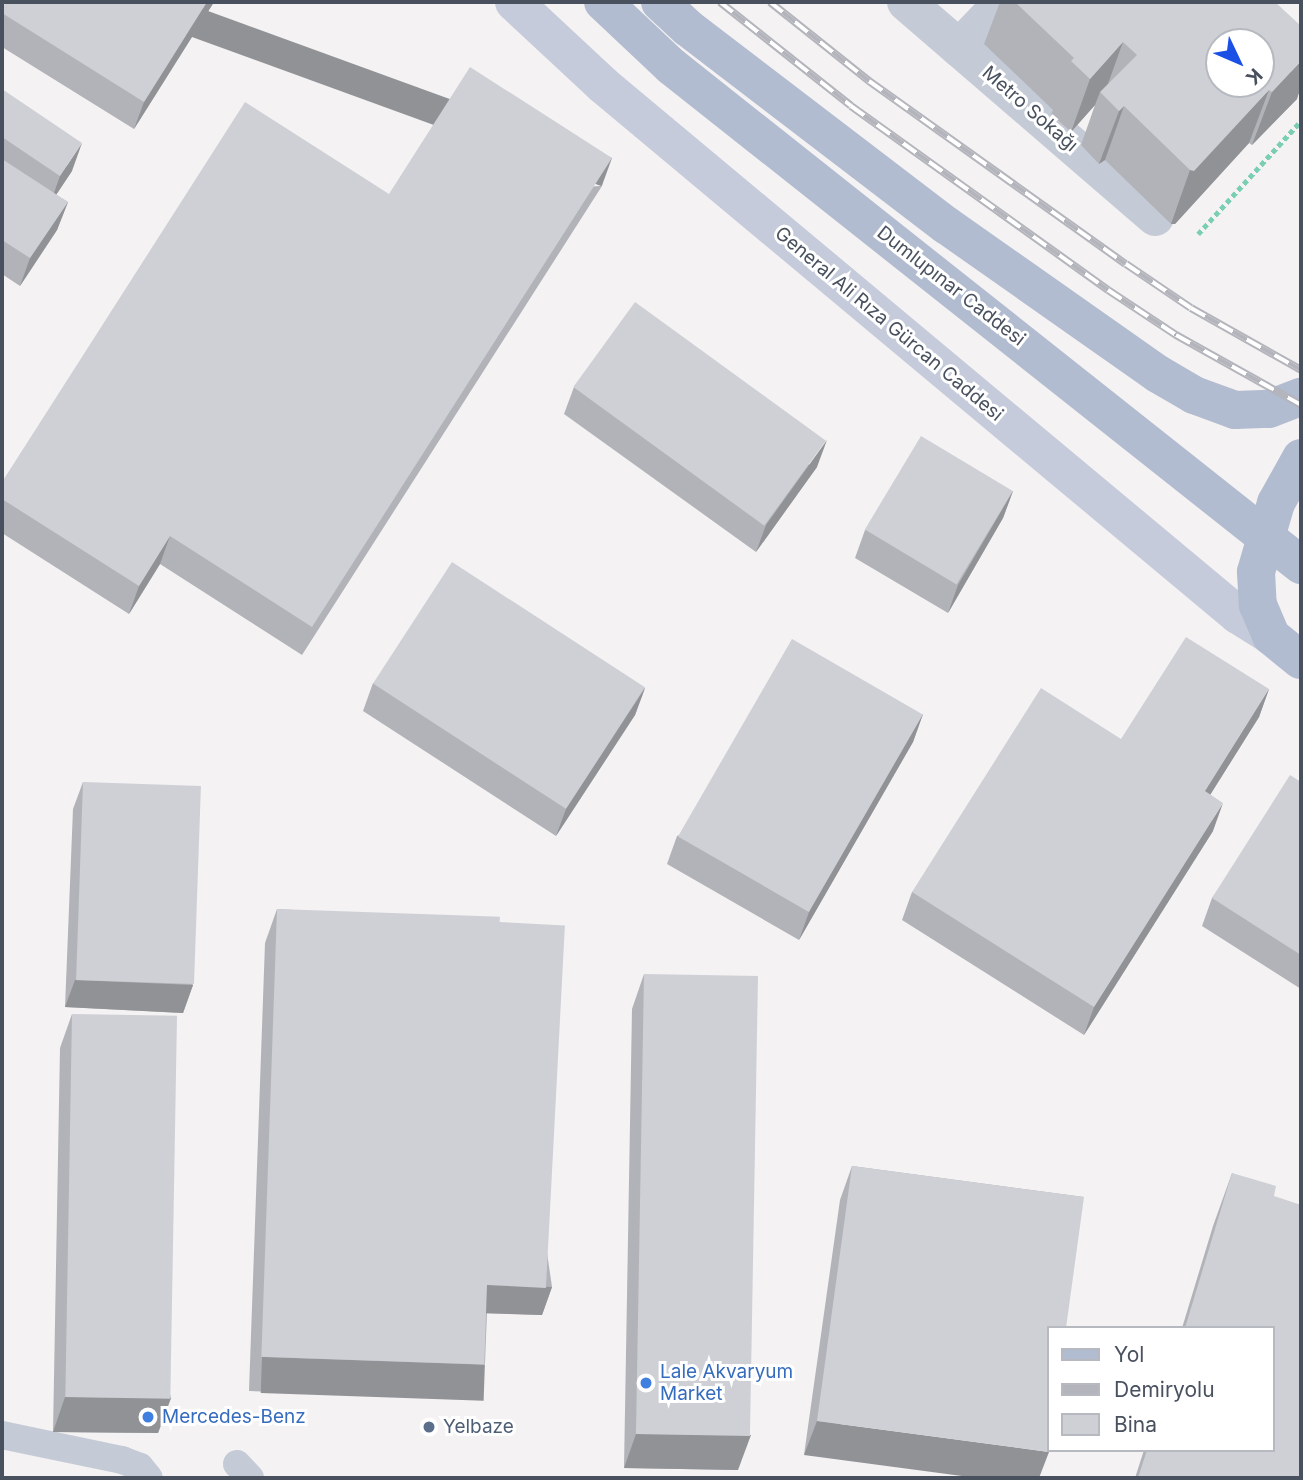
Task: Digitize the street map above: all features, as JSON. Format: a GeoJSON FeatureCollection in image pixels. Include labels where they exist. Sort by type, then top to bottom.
{"type":"FeatureCollection","features":[{"type":"Feature","properties":{"kind":"main road","name":"General Ali Rıza Gürcan Caddesi"},"geometry":{"type":"LineString","coordinates":[[514,2],[603,85],[1238,615],[1271,636]]}},
{"type":"Feature","properties":{"kind":"main road","name":"Dumlupınar Caddesi"},"geometry":{"type":"LineString","coordinates":[[603,2],[671,66],[1301,565]]}},
{"type":"Feature","properties":{"kind":"main road"},"geometry":{"type":"LineString","coordinates":[[660,2],[688,28],[946,225],[1158,374],[1194,395],[1235,410],[1269,410],[1301,397]]}},
{"type":"Feature","properties":{"kind":"main road"},"geometry":{"type":"LineString","coordinates":[[1301,458],[1276,503],[1256,572],[1258,606],[1271,636],[1301,660]]}},
{"type":"Feature","properties":{"kind":"street","name":"Metro Sokağı"},"geometry":{"type":"LineString","coordinates":[[906,2],[1155,217]]}},
{"type":"Feature","properties":{"kind":"street"},"geometry":{"type":"LineString","coordinates":[[959,48],[1003,2]]}},
{"type":"Feature","properties":{"kind":"lane"},"geometry":{"type":"LineString","coordinates":[[2,1435],[122,1460],[140,1468],[149,1478]]}},
{"type":"Feature","properties":{"kind":"path"},"geometry":{"type":"LineString","coordinates":[[1155,217],[1174,235],[1188,242],[1194,239],[1301,121]]}},
{"type":"Feature","properties":{"kind":"building"},"geometry":{"type":"Polygon","coordinates":[[[6,2],[207,2],[144,102],[2,13],[6,2]]]}},
{"type":"Feature","properties":{"kind":"building"},"geometry":{"type":"Polygon","coordinates":[[[1015,2],[1275,2],[1301,26],[1301,61],[1275,89],[1275,28],[1205,28],[1205,98],[1262,98],[1194,171],[1124,106],[1119,111],[1100,92],[1137,55],[1123,42],[1090,79],[1071,61],[1074,58],[1015,2]]]}},
{"type":"Feature","properties":{"kind":"building"},"geometry":{"type":"Polygon","coordinates":[[[470,67],[612,158],[312,627],[170,536],[139,586],[2,499],[2,482],[245,102],[389,194],[470,67]]]}},
{"type":"Feature","properties":{"kind":"building"},"geometry":{"type":"Polygon","coordinates":[[[2,89],[82,143],[60,176],[2,137],[2,89]]]}},
{"type":"Feature","properties":{"kind":"building"},"geometry":{"type":"Polygon","coordinates":[[[2,159],[68,202],[30,258],[2,240],[2,159]]]}},
{"type":"Feature","properties":{"kind":"building"},"geometry":{"type":"Polygon","coordinates":[[[635,302],[826,441],[764,526],[573,387],[635,302]]]}},
{"type":"Feature","properties":{"kind":"building"},"geometry":{"type":"Polygon","coordinates":[[[921,436],[1013,491],[957,585],[865,529],[921,436]]]}},
{"type":"Feature","properties":{"kind":"building"},"geometry":{"type":"Polygon","coordinates":[[[452,562],[645,687],[566,809],[373,684],[452,562]]]}},
{"type":"Feature","properties":{"kind":"building"},"geometry":{"type":"Polygon","coordinates":[[[1186,637],[1269,689],[1205,791],[1223,803],[1094,1007],[912,892],[1041,688],[1121,739],[1186,637]]]}},
{"type":"Feature","properties":{"kind":"building"},"geometry":{"type":"Polygon","coordinates":[[[792,639],[923,714],[809,912],[678,836],[792,639]]]}},
{"type":"Feature","properties":{"kind":"building"},"geometry":{"type":"Polygon","coordinates":[[[1290,775],[1301,782],[1301,955],[1212,898],[1290,775]]]}},
{"type":"Feature","properties":{"kind":"building"},"geometry":{"type":"Polygon","coordinates":[[[83,782],[201,786],[194,984],[76,980],[83,782]]]}},
{"type":"Feature","properties":{"kind":"building"},"geometry":{"type":"Polygon","coordinates":[[[277,909],[500,917],[484,1365],[261,1357],[277,909]]]}},
{"type":"Feature","properties":{"kind":"building"},"geometry":{"type":"Polygon","coordinates":[[[499,922],[565,925],[546,1288],[480,1285],[499,922]]]}},
{"type":"Feature","properties":{"kind":"building"},"geometry":{"type":"Polygon","coordinates":[[[644,974],[758,976],[750,1436],[636,1434],[644,974]]]}},
{"type":"Feature","properties":{"kind":"building"},"geometry":{"type":"Polygon","coordinates":[[[72,1014],[177,1016],[170,1399],[65,1397],[72,1014]]]}},
{"type":"Feature","properties":{"kind":"building"},"geometry":{"type":"Polygon","coordinates":[[[852,1166],[1084,1197],[1066,1326],[1048,1326],[1048,1452],[817,1421],[852,1166]]]}},
{"type":"Feature","properties":{"kind":"building"},"geometry":{"type":"Polygon","coordinates":[[[1232,1173],[1276,1186],[1274,1196],[1301,1205],[1301,1478],[1138,1478],[1146,1452],[1275,1452],[1275,1326],[1186,1326],[1232,1173]]]}},
{"type":"Feature","properties":{"kind":"railway"},"geometry":{"type":"LineString","coordinates":[[720,2],[851,106],[1108,290],[1176,335],[1301,405]]}},
{"type":"Feature","properties":{"kind":"railway"},"geometry":{"type":"LineString","coordinates":[[770,2],[869,81],[1126,264],[1191,308],[1301,370]]}},
{"type":"Feature","properties":{"kind":"place","name":"Lale Akvaryum Market"},"geometry":{"type":"Point","coordinates":[646,1383]}},
{"type":"Feature","properties":{"kind":"place","name":"Mercedes-Benz"},"geometry":{"type":"Point","coordinates":[148,1417]}},
{"type":"Feature","properties":{"kind":"place","name":"Yelbaze"},"geometry":{"type":"Point","coordinates":[429,1427]}}]}
